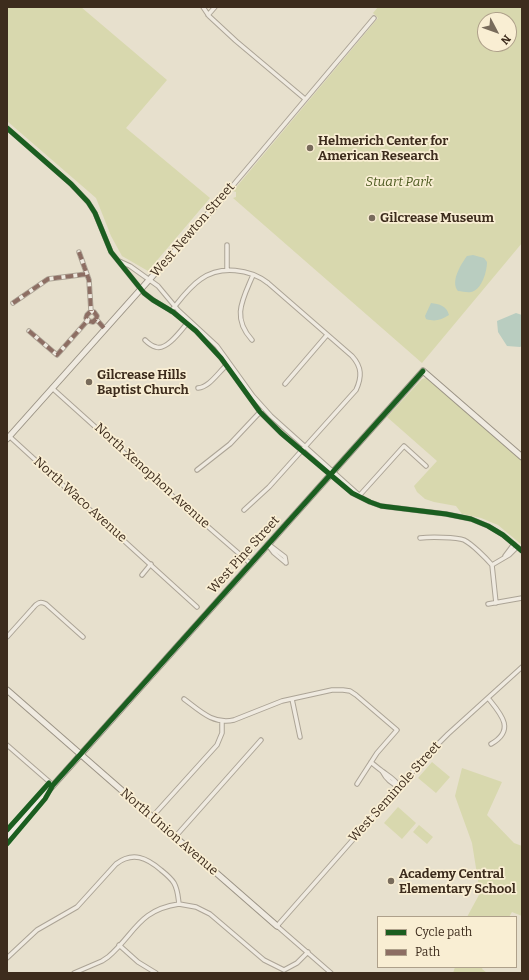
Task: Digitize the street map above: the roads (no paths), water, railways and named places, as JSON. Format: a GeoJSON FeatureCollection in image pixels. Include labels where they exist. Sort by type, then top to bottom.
{"type":"FeatureCollection","features":[{"type":"Feature","properties":{"kind":"street"},"geometry":{"type":"LineString","coordinates":[[203,7],[208,15],[236,41],[305,99]]}},
{"type":"Feature","properties":{"kind":"street"},"geometry":{"type":"LineString","coordinates":[[208,15],[215,7]]}},
{"type":"Feature","properties":{"kind":"street","name":"West Newton Street"},"geometry":{"type":"LineString","coordinates":[[8,437],[224,196],[374,18]]}},
{"type":"Feature","properties":{"kind":"street"},"geometry":{"type":"LineString","coordinates":[[7,128],[82,195],[95,213],[112,252],[141,289],[153,300],[188,322],[212,340],[264,409],[352,493],[381,506],[446,514],[471,519],[496,530],[522,551]]}},
{"type":"Feature","properties":{"kind":"street"},"geometry":{"type":"LineString","coordinates":[[227,244],[227,270]]}},
{"type":"Feature","properties":{"kind":"street"},"geometry":{"type":"LineString","coordinates":[[29,331],[57,355],[88,320],[87,315],[91,312],[90,285],[79,252]]}},
{"type":"Feature","properties":{"kind":"street"},"geometry":{"type":"LineString","coordinates":[[119,261],[150,279],[165,293],[188,322]]}},
{"type":"Feature","properties":{"kind":"street"},"geometry":{"type":"LineString","coordinates":[[171,311],[191,287],[201,278],[214,272],[227,270],[253,274],[268,283],[355,359],[361,372],[360,382],[356,390],[262,495],[244,510]]}},
{"type":"Feature","properties":{"kind":"street"},"geometry":{"type":"LineString","coordinates":[[14,303],[48,279],[87,274]]}},
{"type":"Feature","properties":{"kind":"street"},"geometry":{"type":"LineString","coordinates":[[252,340],[244,332],[239,316],[242,302],[253,274]]}},
{"type":"Feature","properties":{"kind":"street"},"geometry":{"type":"LineString","coordinates":[[91,312],[96,314],[96,319],[105,329]]}},
{"type":"Feature","properties":{"kind":"street"},"geometry":{"type":"LineString","coordinates":[[88,320],[93,322],[96,319]]}},
{"type":"Feature","properties":{"kind":"street"},"geometry":{"type":"LineString","coordinates":[[145,340],[156,347],[164,347],[188,322]]}},
{"type":"Feature","properties":{"kind":"street"},"geometry":{"type":"LineString","coordinates":[[285,384],[327,335]]}},
{"type":"Feature","properties":{"kind":"street"},"geometry":{"type":"LineString","coordinates":[[198,388],[207,385],[228,363]]}},
{"type":"Feature","properties":{"kind":"street"},"geometry":{"type":"LineString","coordinates":[[228,363],[246,394],[260,412],[302,451],[332,473]]}},
{"type":"Feature","properties":{"kind":"street","name":"West Pine Street"},"geometry":{"type":"LineString","coordinates":[[7,837],[423,371],[522,457]]}},
{"type":"Feature","properties":{"kind":"street","name":"North Xenophon Avenue"},"geometry":{"type":"LineString","coordinates":[[52,388],[251,564]]}},
{"type":"Feature","properties":{"kind":"street"},"geometry":{"type":"LineString","coordinates":[[197,470],[230,444],[264,409]]}},
{"type":"Feature","properties":{"kind":"street","name":"North Waco Avenue"},"geometry":{"type":"LineString","coordinates":[[8,437],[197,606]]}},
{"type":"Feature","properties":{"kind":"street"},"geometry":{"type":"LineString","coordinates":[[359,496],[404,446],[426,466]]}},
{"type":"Feature","properties":{"kind":"street"},"geometry":{"type":"LineString","coordinates":[[420,538],[427,537],[462,540],[492,565],[496,603]]}},
{"type":"Feature","properties":{"kind":"street"},"geometry":{"type":"LineString","coordinates":[[268,544],[285,557],[286,563],[274,553],[268,544]]}},
{"type":"Feature","properties":{"kind":"street"},"geometry":{"type":"LineString","coordinates":[[504,557],[514,544]]}},
{"type":"Feature","properties":{"kind":"street"},"geometry":{"type":"LineString","coordinates":[[492,565],[509,555],[518,547]]}},
{"type":"Feature","properties":{"kind":"street"},"geometry":{"type":"LineString","coordinates":[[142,575],[151,564]]}},
{"type":"Feature","properties":{"kind":"street"},"geometry":{"type":"LineString","coordinates":[[488,604],[522,598]]}},
{"type":"Feature","properties":{"kind":"street"},"geometry":{"type":"LineString","coordinates":[[7,637],[36,604],[41,602],[46,604],[83,637]]}},
{"type":"Feature","properties":{"kind":"street","name":"West Seminole Street"},"geometry":{"type":"LineString","coordinates":[[277,926],[442,739],[522,667]]}},
{"type":"Feature","properties":{"kind":"street","name":"North Union Avenue"},"geometry":{"type":"LineString","coordinates":[[7,690],[331,973]]}},
{"type":"Feature","properties":{"kind":"street"},"geometry":{"type":"LineString","coordinates":[[184,699],[210,718],[222,721],[234,720],[275,703],[292,698],[338,690],[350,691],[397,730],[371,762],[357,784]]}},
{"type":"Feature","properties":{"kind":"street"},"geometry":{"type":"LineString","coordinates":[[292,698],[300,737]]}},
{"type":"Feature","properties":{"kind":"street"},"geometry":{"type":"LineString","coordinates":[[488,698],[500,712],[504,723],[504,730],[501,737],[491,744]]}},
{"type":"Feature","properties":{"kind":"street"},"geometry":{"type":"LineString","coordinates":[[152,817],[217,745],[222,733],[222,721]]}},
{"type":"Feature","properties":{"kind":"street"},"geometry":{"type":"LineString","coordinates":[[175,837],[261,740]]}},
{"type":"Feature","properties":{"kind":"street"},"geometry":{"type":"LineString","coordinates":[[7,744],[54,785]]}},
{"type":"Feature","properties":{"kind":"street"},"geometry":{"type":"LineString","coordinates":[[371,762],[382,771],[393,784],[400,786]]}},
{"type":"Feature","properties":{"kind":"street"},"geometry":{"type":"LineString","coordinates":[[7,958],[37,930],[77,907],[118,862],[131,858],[149,860],[171,878],[176,889],[179,904]]}},
{"type":"Feature","properties":{"kind":"street"},"geometry":{"type":"LineString","coordinates":[[74,973],[102,961],[111,954],[141,921],[150,914],[162,908],[179,904],[196,907],[210,914],[268,963],[284,970],[297,963],[308,952]]}},
{"type":"Feature","properties":{"kind":"street"},"geometry":{"type":"LineString","coordinates":[[119,945],[138,962],[156,973]]}},
{"type":"Feature","properties":{"kind":"place","name":"Helmerich Center for American Research"},"geometry":{"type":"Point","coordinates":[310,148]}},
{"type":"Feature","properties":{"kind":"place","name":"Gilcrease Museum"},"geometry":{"type":"Point","coordinates":[372,218]}},
{"type":"Feature","properties":{"kind":"place","name":"Gilcrease Hills Baptist Church"},"geometry":{"type":"Point","coordinates":[89,382]}},
{"type":"Feature","properties":{"kind":"place","name":"Academy Central Elementary School"},"geometry":{"type":"Point","coordinates":[391,881]}},
{"type":"Feature","properties":{"kind":"park label","name":"Stuart Park"},"geometry":{"type":"Point","coordinates":[399,182]}}]}
